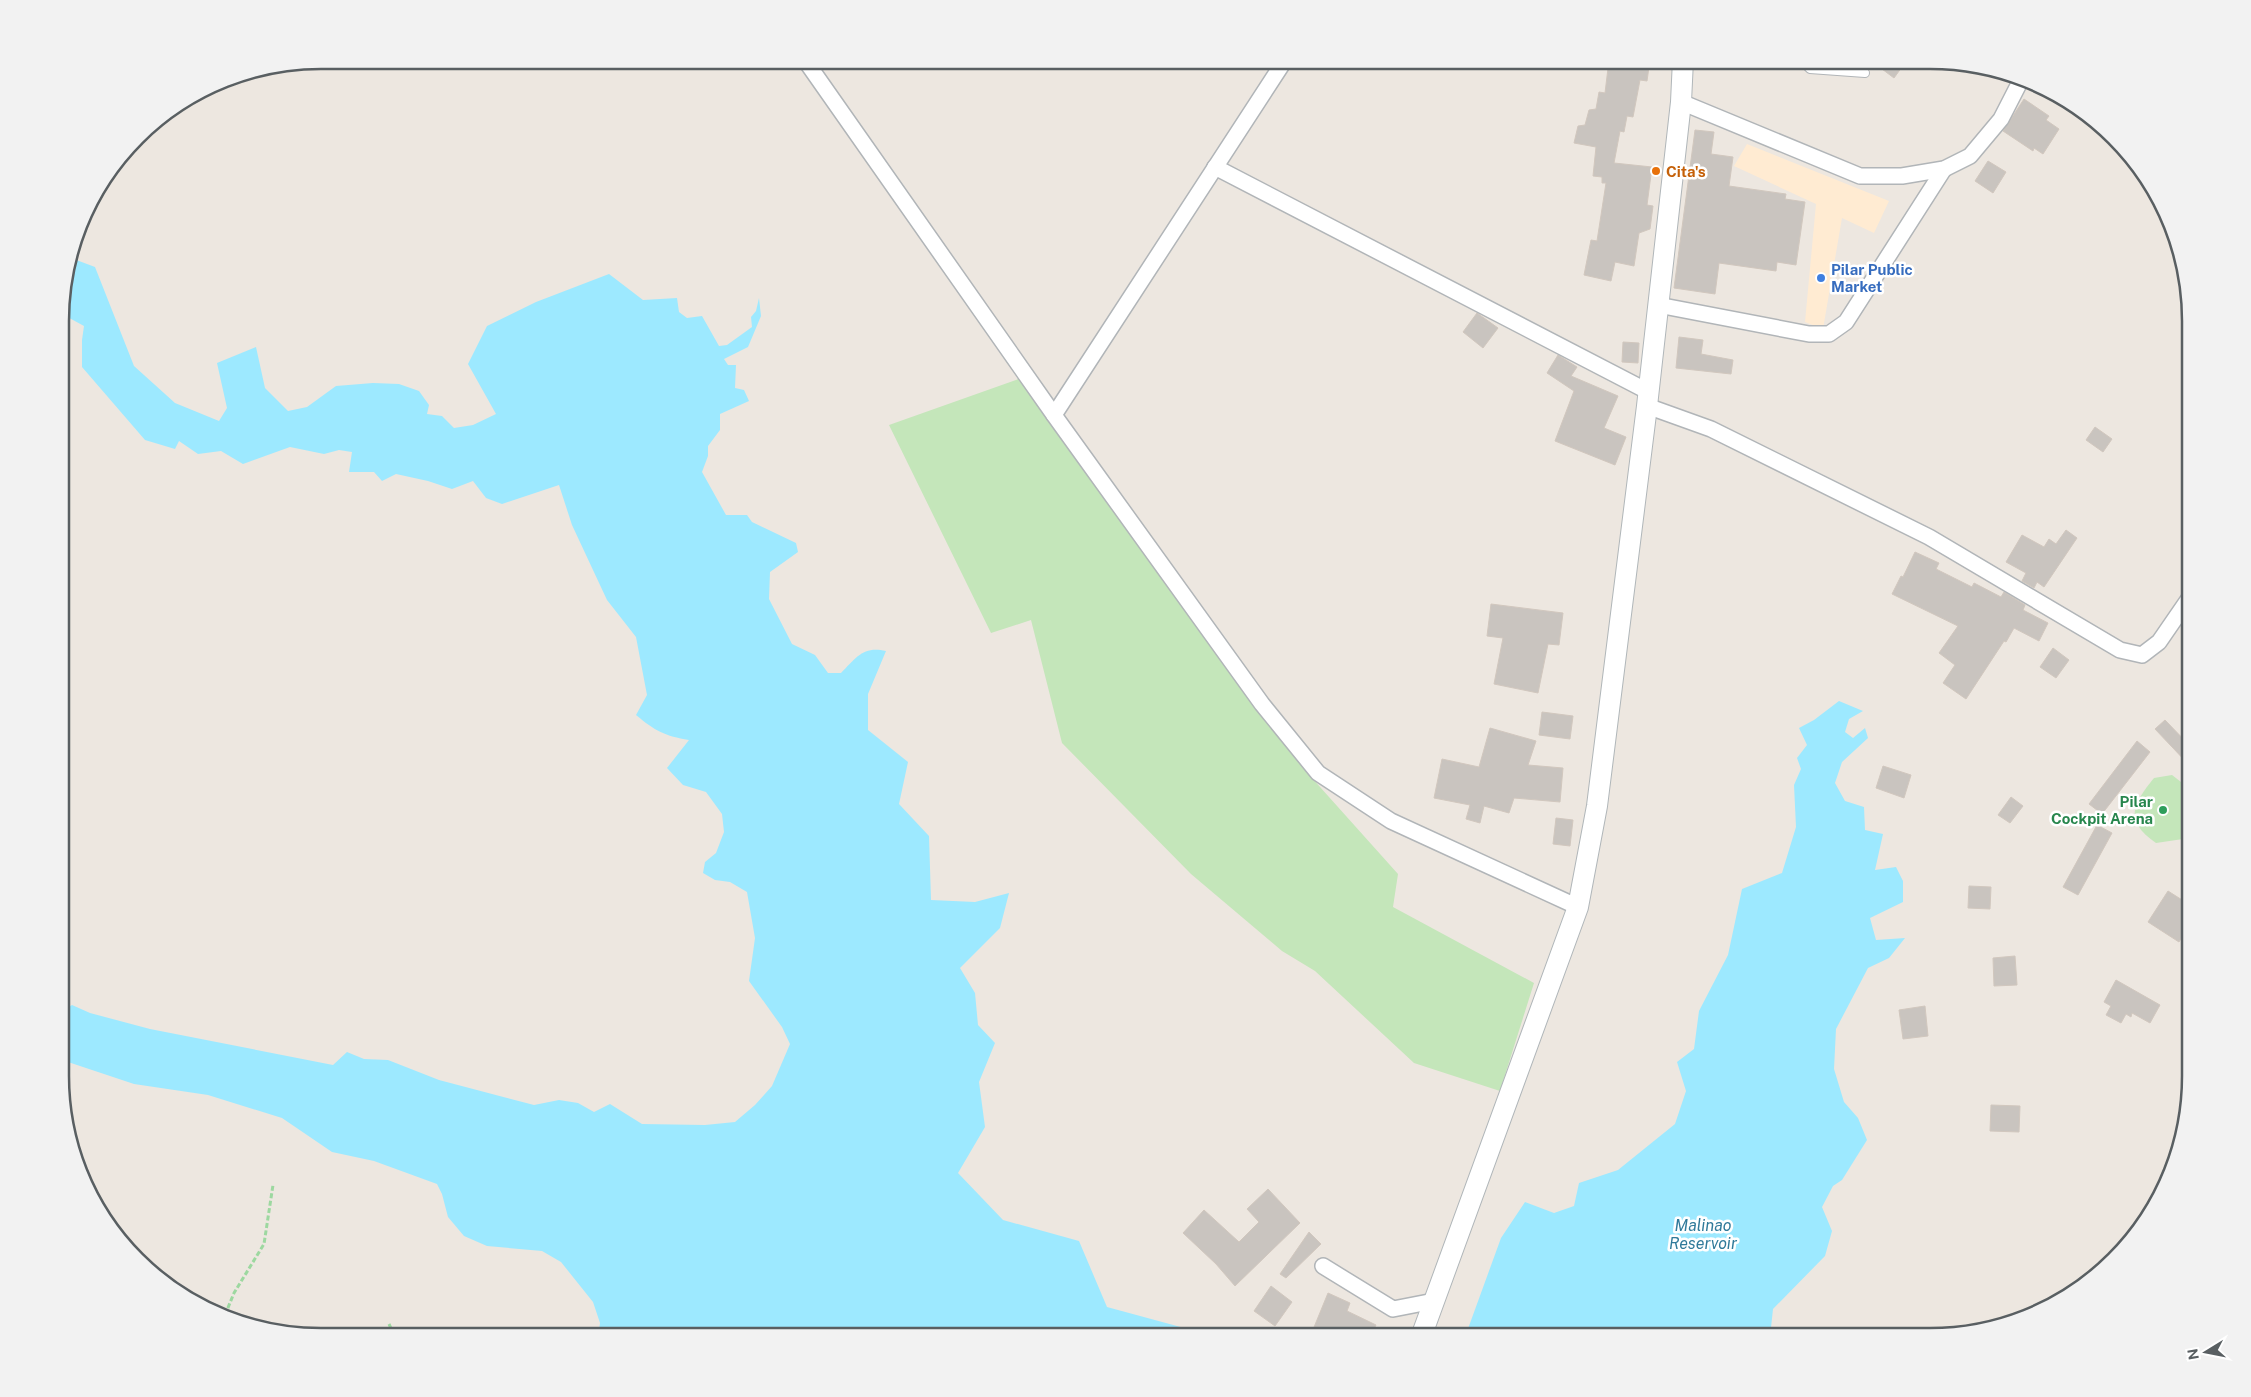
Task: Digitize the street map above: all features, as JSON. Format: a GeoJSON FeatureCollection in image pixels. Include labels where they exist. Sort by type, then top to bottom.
{"type":"FeatureCollection","features":[{"type":"Feature","properties":{"kind":"main road"},"geometry":{"type":"LineString","coordinates":[[1424,1328],[1578,907],[1597,806],[1648,399],[1681,102],[1683,69]]}},
{"type":"Feature","properties":{"kind":"street"},"geometry":{"type":"LineString","coordinates":[[811,69],[1054,415],[1262,704],[1318,773],[1391,821],[1578,907]]}},
{"type":"Feature","properties":{"kind":"street"},"geometry":{"type":"LineString","coordinates":[[1054,415],[1279,69]]}},
{"type":"Feature","properties":{"kind":"street"},"geometry":{"type":"LineString","coordinates":[[1681,102],[1860,176],[1902,176],[1944,168],[1970,156],[2001,120],[2019,85]]}},
{"type":"Feature","properties":{"kind":"street"},"geometry":{"type":"LineString","coordinates":[[1215,168],[1648,399],[1929,537],[2120,650],[2142,654],[2159,642],[2182,608]]}},
{"type":"Feature","properties":{"kind":"street"},"geometry":{"type":"LineString","coordinates":[[1658,305],[1809,334],[1829,334],[1846,322],[1944,168]]}},
{"type":"Feature","properties":{"kind":"street"},"geometry":{"type":"LineString","coordinates":[[1323,1266],[1393,1309],[1434,1301]]}},
{"type":"Feature","properties":{"kind":"lane"},"geometry":{"type":"LineString","coordinates":[[1810,69],[1865,73]]}},
{"type":"Feature","properties":{"kind":"path"},"geometry":{"type":"LineString","coordinates":[[227,1310],[234,1293],[264,1244],[273,1185]]}},
{"type":"Feature","properties":{"kind":"path"},"geometry":{"type":"LineString","coordinates":[[389,1324],[391,1328]]}},
{"type":"Feature","properties":{"kind":"shaded area","name":"Pilar Public Market"},"geometry":{"type":"Polygon","coordinates":[[[1747,144],[1889,201],[1874,233],[1842,218],[1823,329],[1805,322],[1816,204],[1734,166],[1747,144]]]}},
{"type":"Feature","properties":{"kind":"green space"},"geometry":{"type":"Polygon","coordinates":[[[1024,377],[1148,545],[1303,768],[1398,874],[1393,907],[1534,983],[1500,1091],[1414,1063],[1315,971],[1282,951],[1191,874],[1062,743],[1031,620],[991,633],[889,425],[1024,377]]]}},
{"type":"Feature","properties":{"kind":"green space","name":"Pilar Cockpit Arena"},"geometry":{"type":"Polygon","coordinates":[[[2172,775],[2182,783],[2182,839],[2156,843],[2139,827],[2135,819],[2137,804],[2154,778],[2172,775]]]}},
{"type":"Feature","properties":{"kind":"water"},"geometry":{"type":"Polygon","coordinates":[[[76,260],[95,267],[134,366],[175,403],[219,421],[227,408],[217,363],[256,347],[265,388],[288,411],[307,407],[336,386],[373,383],[399,384],[419,391],[429,405],[427,414],[442,416],[454,428],[473,425],[496,414],[468,364],[487,326],[536,302],[609,274],[643,300],[677,298],[679,312],[687,318],[702,316],[719,346],[727,345],[752,327],[751,317],[756,311],[759,298],[761,316],[748,347],[724,359],[728,365],[736,365],[735,388],[744,390],[749,401],[720,414],[720,430],[708,446],[708,456],[702,472],[726,515],[747,515],[752,522],[796,543],[798,552],[770,572],[769,599],[792,644],[815,655],[828,673],[841,673],[856,658],[866,652],[872,650],[886,651],[868,694],[868,730],[908,762],[899,804],[929,836],[931,900],[975,902],[1009,893],[1000,928],[960,968],[975,993],[978,1025],[995,1043],[979,1082],[985,1127],[958,1173],[1003,1220],[1079,1241],[1107,1307],[1184,1328],[599,1328],[600,1323],[593,1302],[561,1262],[542,1251],[487,1246],[464,1236],[448,1217],[442,1194],[437,1184],[374,1161],[332,1152],[282,1118],[208,1095],[134,1084],[69,1062],[69,1007],[72,1005],[90,1013],[150,1029],[333,1065],[347,1052],[364,1059],[388,1060],[439,1080],[534,1105],[559,1100],[578,1103],[594,1112],[610,1104],[642,1124],[705,1125],[735,1122],[755,1105],[772,1086],[790,1044],[782,1027],[749,981],[755,938],[747,892],[730,882],[715,880],[703,873],[705,862],[716,853],[724,832],[722,814],[706,792],[683,785],[667,768],[689,740],[673,737],[661,732],[636,715],[647,695],[636,637],[607,600],[572,525],[559,485],[502,504],[486,498],[473,481],[452,489],[428,481],[396,474],[382,481],[374,472],[349,472],[352,452],[339,450],[324,454],[290,447],[243,464],[221,451],[198,454],[179,441],[175,449],[145,440],[82,367],[84,326],[69,318],[69,304],[76,260]]]}},
{"type":"Feature","properties":{"kind":"water","name":"Malinao Reservoir"},"geometry":{"type":"Polygon","coordinates":[[[1839,701],[1863,711],[1849,719],[1845,732],[1853,738],[1865,728],[1868,738],[1842,762],[1835,783],[1845,801],[1864,807],[1865,830],[1883,834],[1875,870],[1896,867],[1903,881],[1903,902],[1870,918],[1876,940],[1905,938],[1889,958],[1868,968],[1836,1029],[1834,1069],[1844,1102],[1858,1118],[1867,1140],[1842,1180],[1833,1186],[1822,1207],[1832,1231],[1825,1256],[1773,1309],[1771,1328],[1468,1328],[1501,1238],[1525,1202],[1554,1213],[1574,1206],[1579,1183],[1618,1170],[1675,1124],[1686,1091],[1677,1062],[1694,1049],[1699,1011],[1728,955],[1742,889],[1782,873],[1796,827],[1794,785],[1801,769],[1797,758],[1807,745],[1799,728],[1814,720],[1839,701]]]}},
{"type":"Feature","properties":{"kind":"building"},"geometry":{"type":"Polygon","coordinates":[[[1608,69],[1649,69],[1647,81],[1640,80],[1633,117],[1627,116],[1624,132],[1620,131],[1614,163],[1652,167],[1647,205],[1653,206],[1650,229],[1639,233],[1634,266],[1615,262],[1611,281],[1584,275],[1591,240],[1597,241],[1606,183],[1602,183],[1602,177],[1593,176],[1596,147],[1574,143],[1578,126],[1585,125],[1589,110],[1596,109],[1599,92],[1605,93],[1608,69]]]}},
{"type":"Feature","properties":{"kind":"building"},"geometry":{"type":"Polygon","coordinates":[[[1882,69],[1900,69],[1894,78],[1882,69]]]}},
{"type":"Feature","properties":{"kind":"building"},"geometry":{"type":"Polygon","coordinates":[[[2024,99],[2049,116],[2046,120],[2059,129],[2043,154],[2034,148],[2033,151],[2003,131],[2024,99]]]}},
{"type":"Feature","properties":{"kind":"building"},"geometry":{"type":"Polygon","coordinates":[[[1695,130],[1714,132],[1711,154],[1733,157],[1729,186],[1786,194],[1785,199],[1805,202],[1796,265],[1777,262],[1776,271],[1719,263],[1715,294],[1674,288],[1695,130]]]}},
{"type":"Feature","properties":{"kind":"building"},"geometry":{"type":"Polygon","coordinates":[[[1988,161],[2006,172],[1993,193],[1975,181],[1988,161]]]}},
{"type":"Feature","properties":{"kind":"building"},"geometry":{"type":"Polygon","coordinates":[[[1477,313],[1498,328],[1483,348],[1463,332],[1477,313]]]}},
{"type":"Feature","properties":{"kind":"building"},"geometry":{"type":"Polygon","coordinates":[[[1679,337],[1703,340],[1701,354],[1733,360],[1731,374],[1676,368],[1679,337]]]}},
{"type":"Feature","properties":{"kind":"building"},"geometry":{"type":"Polygon","coordinates":[[[1623,342],[1639,343],[1638,363],[1622,362],[1623,342]]]}},
{"type":"Feature","properties":{"kind":"building"},"geometry":{"type":"Polygon","coordinates":[[[1558,355],[1577,367],[1571,376],[1618,396],[1604,428],[1626,437],[1615,465],[1555,441],[1574,391],[1547,373],[1558,355]]]}},
{"type":"Feature","properties":{"kind":"building"},"geometry":{"type":"Polygon","coordinates":[[[2095,427],[2112,439],[2103,452],[2086,440],[2095,427]]]}},
{"type":"Feature","properties":{"kind":"building"},"geometry":{"type":"Polygon","coordinates":[[[2066,530],[2077,538],[2044,587],[2037,582],[2034,588],[2022,581],[2026,573],[2006,562],[2022,535],[2044,547],[2049,539],[2056,544],[2066,530]]]}},
{"type":"Feature","properties":{"kind":"building"},"geometry":{"type":"Polygon","coordinates":[[[1915,552],[1939,563],[1936,569],[1972,587],[1974,583],[2001,597],[2004,592],[2025,605],[2023,610],[2048,623],[2039,641],[2014,628],[1966,699],[1943,683],[1955,665],[1939,653],[1958,626],[1892,594],[1915,552]]]}},
{"type":"Feature","properties":{"kind":"building"},"geometry":{"type":"Polygon","coordinates":[[[1491,604],[1563,613],[1559,645],[1548,644],[1538,693],[1494,684],[1503,638],[1487,636],[1491,604]]]}},
{"type":"Feature","properties":{"kind":"building"},"geometry":{"type":"Polygon","coordinates":[[[2053,648],[2069,660],[2056,678],[2040,667],[2053,648]]]}},
{"type":"Feature","properties":{"kind":"building"},"geometry":{"type":"Polygon","coordinates":[[[1542,712],[1573,716],[1570,739],[1539,735],[1542,712]]]}},
{"type":"Feature","properties":{"kind":"building"},"geometry":{"type":"Polygon","coordinates":[[[2165,720],[2182,738],[2182,758],[2155,729],[2165,720]]]}},
{"type":"Feature","properties":{"kind":"building"},"geometry":{"type":"Polygon","coordinates":[[[1490,728],[1536,741],[1528,765],[1563,768],[1560,802],[1514,798],[1509,813],[1484,806],[1480,823],[1466,819],[1470,805],[1434,798],[1442,759],[1479,767],[1490,728]]]}},
{"type":"Feature","properties":{"kind":"building"},"geometry":{"type":"Polygon","coordinates":[[[2137,741],[2150,752],[2102,814],[2089,804],[2137,741]]]}},
{"type":"Feature","properties":{"kind":"building"},"geometry":{"type":"Polygon","coordinates":[[[1883,766],[1911,775],[1904,798],[1876,788],[1883,766]]]}},
{"type":"Feature","properties":{"kind":"building"},"geometry":{"type":"Polygon","coordinates":[[[2011,797],[2023,806],[2010,823],[1998,815],[2011,797]]]}},
{"type":"Feature","properties":{"kind":"building"},"geometry":{"type":"Polygon","coordinates":[[[1556,818],[1573,820],[1570,846],[1553,844],[1556,818]]]}},
{"type":"Feature","properties":{"kind":"building"},"geometry":{"type":"Polygon","coordinates":[[[2097,825],[2112,833],[2078,895],[2063,887],[2097,825]]]}},
{"type":"Feature","properties":{"kind":"building"},"geometry":{"type":"Polygon","coordinates":[[[1969,886],[1991,887],[1990,909],[1968,908],[1969,886]]]}},
{"type":"Feature","properties":{"kind":"building"},"geometry":{"type":"Polygon","coordinates":[[[2168,891],[2182,900],[2182,937],[2179,942],[2148,922],[2168,891]]]}},
{"type":"Feature","properties":{"kind":"building"},"geometry":{"type":"Polygon","coordinates":[[[2015,956],[2017,985],[1994,986],[1993,958],[2015,956]]]}},
{"type":"Feature","properties":{"kind":"building"},"geometry":{"type":"Polygon","coordinates":[[[2116,980],[2160,1005],[2150,1023],[2132,1013],[2131,1017],[2126,1014],[2121,1023],[2106,1015],[2111,1006],[2104,1002],[2116,980]]]}},
{"type":"Feature","properties":{"kind":"building"},"geometry":{"type":"Polygon","coordinates":[[[1925,1006],[1928,1036],[1903,1039],[1899,1010],[1925,1006]]]}},
{"type":"Feature","properties":{"kind":"building"},"geometry":{"type":"Polygon","coordinates":[[[1991,1105],[2020,1106],[2019,1132],[1990,1131],[1991,1105]]]}},
{"type":"Feature","properties":{"kind":"building"},"geometry":{"type":"Polygon","coordinates":[[[1268,1189],[1300,1223],[1235,1286],[1216,1264],[1183,1233],[1204,1210],[1239,1242],[1259,1222],[1247,1209],[1268,1189]]]}},
{"type":"Feature","properties":{"kind":"building"},"geometry":{"type":"Polygon","coordinates":[[[1309,1232],[1321,1244],[1286,1278],[1280,1274],[1309,1232]]]}},
{"type":"Feature","properties":{"kind":"building"},"geometry":{"type":"Polygon","coordinates":[[[1271,1286],[1292,1302],[1275,1326],[1254,1311],[1271,1286]]]}},
{"type":"Feature","properties":{"kind":"building"},"geometry":{"type":"Polygon","coordinates":[[[1328,1293],[1350,1303],[1347,1311],[1376,1325],[1374,1328],[1314,1328],[1328,1293]]]}},
{"type":"Feature","properties":{"kind":"place","name":"Cita's"},"geometry":{"type":"Point","coordinates":[1656,171]}},
{"type":"Feature","properties":{"kind":"place","name":"Pilar Public Market"},"geometry":{"type":"Point","coordinates":[1821,278]}},
{"type":"Feature","properties":{"kind":"place","name":"Pilar Cockpit Arena"},"geometry":{"type":"Point","coordinates":[2163,810]}}]}
